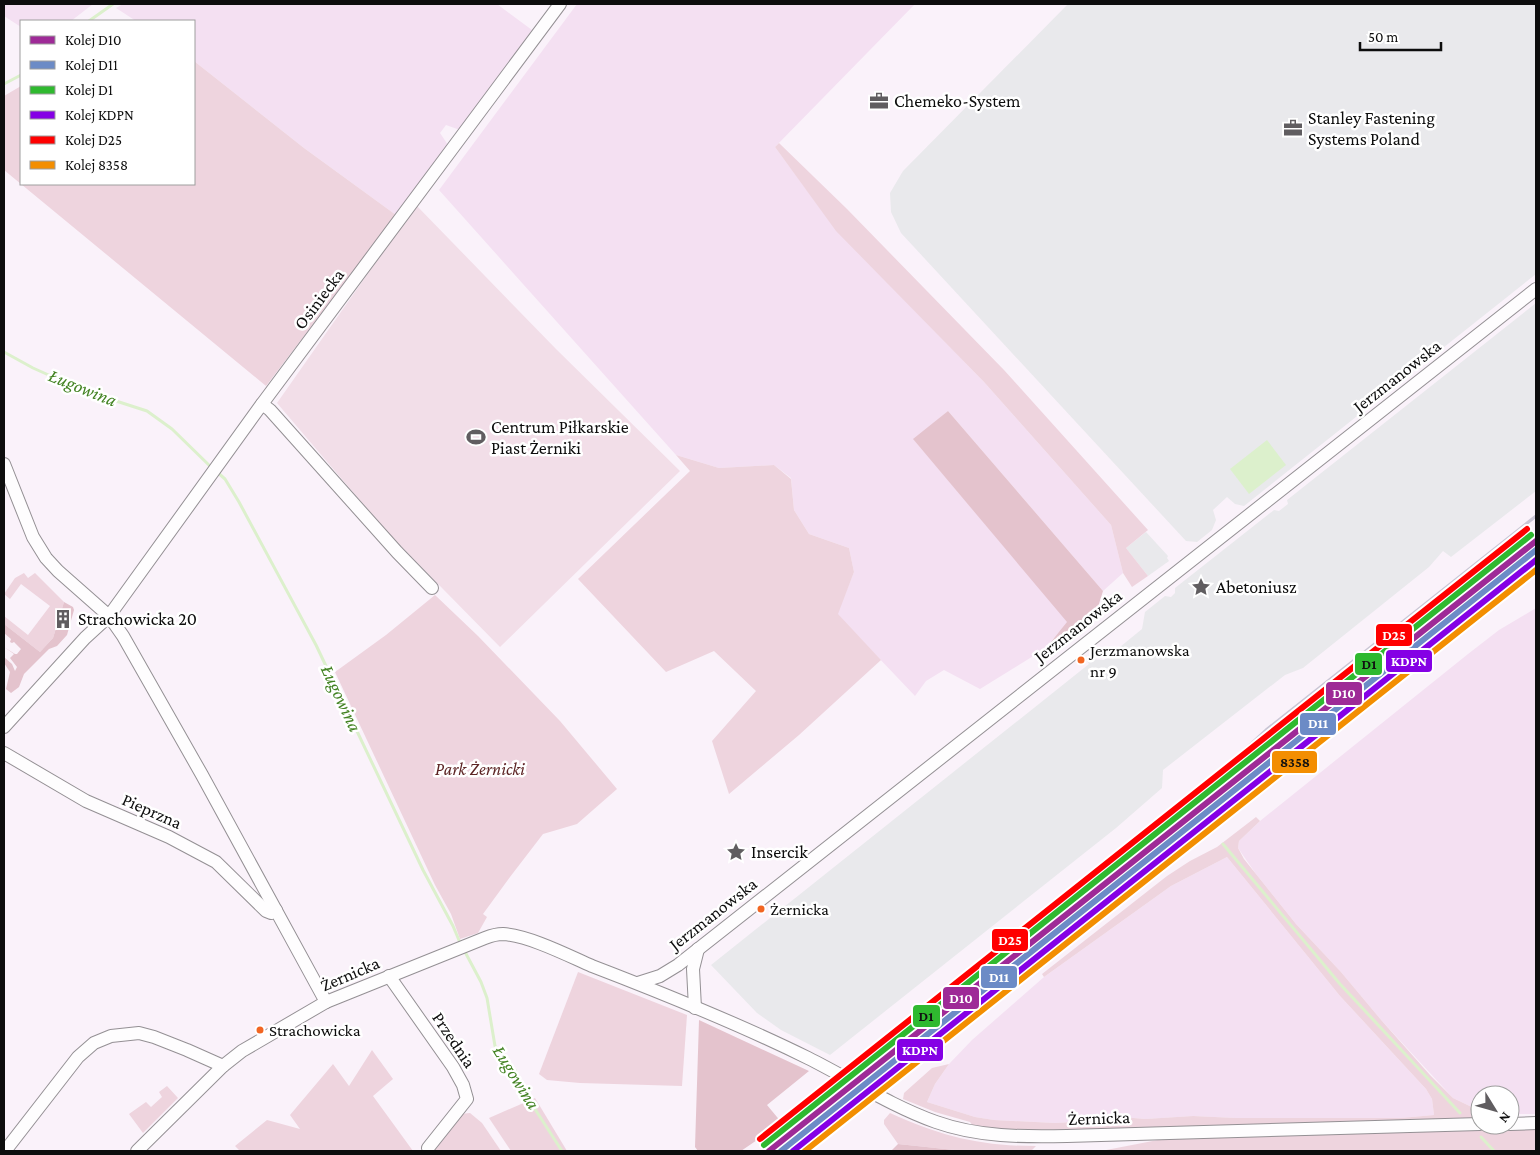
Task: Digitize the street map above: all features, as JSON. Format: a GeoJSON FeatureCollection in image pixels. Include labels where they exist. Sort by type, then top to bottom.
{"type":"FeatureCollection","features":[{"type":"Feature","properties":{"kind":"street","name":"Osiniecka"},"geometry":{"type":"LineString","coordinates":[[4,727],[85,638],[109,616],[262,404],[560,4]]}},
{"type":"Feature","properties":{"kind":"street","name":"Jerzmanowska"},"geometry":{"type":"LineString","coordinates":[[638,983],[660,976],[698,949],[1536,289]]}},
{"type":"Feature","properties":{"kind":"street"},"geometry":{"type":"LineString","coordinates":[[262,404],[270,410],[432,588]]}},
{"type":"Feature","properties":{"kind":"street"},"geometry":{"type":"LineString","coordinates":[[4,464],[32,537],[58,571],[109,616],[123,636],[202,775],[326,1002]]}},
{"type":"Feature","properties":{"kind":"street","name":"Pieprzna"},"geometry":{"type":"LineString","coordinates":[[4,753],[86,801],[169,837],[216,862],[266,911],[271,913],[276,910]]}},
{"type":"Feature","properties":{"kind":"street","name":"Żernicka"},"geometry":{"type":"LineString","coordinates":[[137,1151],[223,1066],[242,1051],[326,1002],[454,950],[497,935],[527,940],[638,983],[760,1035],[902,1108],[936,1122],[977,1133],[1006,1136],[1067,1136],[1470,1124]]}},
{"type":"Feature","properties":{"kind":"street"},"geometry":{"type":"LineString","coordinates":[[695,1008],[693,969],[698,949]]}},
{"type":"Feature","properties":{"kind":"street","name":"Przednia"},"geometry":{"type":"LineString","coordinates":[[389,976],[453,1067],[463,1085],[466,1099],[428,1148]]}},
{"type":"Feature","properties":{"kind":"street"},"geometry":{"type":"LineString","coordinates":[[5,1151],[78,1057],[94,1044],[111,1036],[138,1033],[154,1037],[223,1066]]}},
{"type":"Feature","properties":{"kind":"street"},"geometry":{"type":"LineString","coordinates":[[1520,1124],[1536,1123]]}},
{"type":"Feature","properties":{"kind":"shaded area"},"geometry":{"type":"Polygon","coordinates":[[[4,4],[93,4],[72,20],[20,20],[20,26],[4,16],[4,4]]]}},
{"type":"Feature","properties":{"kind":"shaded area"},"geometry":{"type":"Polygon","coordinates":[[[123,4],[497,4],[532,30],[460,130],[446,125],[440,133],[448,145],[396,215],[304,148],[195,62],[195,20],[134,20],[116,8],[123,4]]]}},
{"type":"Feature","properties":{"kind":"shaded area"},"geometry":{"type":"Polygon","coordinates":[[[577,4],[915,4],[775,147],[837,231],[984,382],[1111,525],[1123,573],[1103,591],[948,411],[914,440],[1068,622],[1043,650],[980,689],[944,670],[926,681],[915,696],[837,614],[854,572],[849,548],[809,534],[794,510],[791,478],[774,465],[719,468],[676,455],[439,190],[577,4]]]}},
{"type":"Feature","properties":{"kind":"shaded area"},"geometry":{"type":"Polygon","coordinates":[[[1068,4],[1536,4],[1536,274],[1244,506],[1235,504],[1227,497],[1213,510],[1216,520],[1212,530],[1197,542],[1186,541],[901,233],[891,212],[890,193],[903,171],[1068,4]]]}},
{"type":"Feature","properties":{"kind":"shaded area","name":"Centrum Piłkarskie Piast Żerniki"},"geometry":{"type":"Polygon","coordinates":[[[416,205],[556,349],[680,471],[500,647],[386,531],[277,403],[416,205]]]}},
{"type":"Feature","properties":{"kind":"shaded area"},"geometry":{"type":"Polygon","coordinates":[[[1536,303],[1536,491],[1451,557],[1443,551],[1429,567],[1303,668],[1285,675],[1163,770],[1162,788],[1116,828],[830,1055],[781,1030],[757,1013],[711,965],[1089,664],[1086,659],[1104,660],[1142,629],[1145,612],[1165,596],[1171,597],[1175,593],[1175,588],[1274,510],[1279,511],[1288,504],[1287,500],[1536,303]]]}},
{"type":"Feature","properties":{"kind":"shaded area"},"geometry":{"type":"Polygon","coordinates":[[[948,411],[1103,591],[1093,623],[1057,653],[1050,643],[1067,622],[913,439],[948,411]]]}},
{"type":"Feature","properties":{"kind":"shaded area"},"geometry":{"type":"Polygon","coordinates":[[[1267,440],[1286,465],[1249,494],[1230,469],[1267,440]]]}},
{"type":"Feature","properties":{"kind":"shaded area"},"geometry":{"type":"Polygon","coordinates":[[[1146,532],[1168,556],[1169,561],[1148,576],[1126,548],[1146,532]]]}},
{"type":"Feature","properties":{"kind":"shaded area"},"geometry":{"type":"Polygon","coordinates":[[[64,602],[73,607],[74,610],[67,635],[57,646],[49,649],[24,674],[19,687],[11,693],[6,689],[10,672],[4,663],[4,657],[12,664],[15,671],[17,667],[10,658],[14,654],[4,647],[15,654],[21,649],[14,642],[10,642],[11,639],[4,633],[4,624],[40,652],[53,638],[64,602]]]}},
{"type":"Feature","properties":{"kind":"shaded area"},"geometry":{"type":"Polygon","coordinates":[[[1536,608],[1536,1114],[1520,1114],[1520,1085],[1470,1085],[1470,1106],[1453,1098],[1296,924],[1238,848],[1239,841],[1260,821],[1499,630],[1536,608]]]}},
{"type":"Feature","properties":{"kind":"shaded area"},"geometry":{"type":"Polygon","coordinates":[[[1227,857],[1340,996],[1426,1089],[1432,1099],[1434,1115],[1401,1118],[1236,1118],[1193,1116],[1145,1119],[1122,1117],[1110,1120],[1055,1123],[994,1120],[975,1117],[927,1102],[935,1084],[949,1064],[972,1040],[1044,977],[1171,886],[1227,857]]]}},
{"type":"Feature","properties":{"kind":"shaded area"},"geometry":{"type":"Polygon","coordinates":[[[699,1020],[809,1071],[767,1105],[782,1123],[741,1151],[698,1151],[695,1147],[699,1020]]]}},
{"type":"Feature","properties":{"kind":"shaded area"},"geometry":{"type":"Polygon","coordinates":[[[898,1144],[964,1151],[891,1151],[898,1144]]]}},
{"type":"Feature","properties":{"kind":"green space"},"geometry":{"type":"Polygon","coordinates":[[[195,62],[304,148],[396,215],[266,386],[22,185],[195,185],[195,62]]]}},
{"type":"Feature","properties":{"kind":"green space"},"geometry":{"type":"Polygon","coordinates":[[[20,87],[20,183],[4,170],[4,96],[20,87]]]}},
{"type":"Feature","properties":{"kind":"green space"},"geometry":{"type":"Polygon","coordinates":[[[779,143],[847,209],[1004,370],[1148,530],[1126,548],[1148,576],[1132,587],[1123,573],[1111,525],[984,382],[836,231],[775,147],[779,143]]]}},
{"type":"Feature","properties":{"kind":"green space"},"geometry":{"type":"Polygon","coordinates":[[[676,455],[719,468],[774,465],[791,479],[794,510],[809,534],[849,548],[854,572],[838,614],[881,660],[799,735],[729,794],[712,741],[756,691],[714,651],[666,672],[578,579],[690,471],[676,455]]]}},
{"type":"Feature","properties":{"kind":"green space"},"geometry":{"type":"Polygon","coordinates":[[[24,573],[28,578],[35,573],[64,602],[53,638],[40,652],[4,624],[4,616],[28,635],[50,606],[21,584],[10,599],[4,594],[15,578],[24,573]]]}},
{"type":"Feature","properties":{"kind":"green space","name":"Park Żernicki"},"geometry":{"type":"Polygon","coordinates":[[[435,595],[478,636],[560,721],[617,789],[577,824],[543,834],[483,914],[487,917],[478,933],[460,939],[451,914],[435,885],[335,672],[386,635],[435,595]]]}},
{"type":"Feature","properties":{"kind":"green space"},"geometry":{"type":"Polygon","coordinates":[[[1256,817],[1260,821],[1239,841],[1238,848],[1244,859],[1296,924],[1341,972],[1430,1075],[1453,1098],[1470,1106],[1470,1119],[1022,1131],[973,1126],[970,1122],[935,1112],[903,1099],[904,1093],[932,1068],[949,1064],[935,1084],[927,1102],[975,1117],[994,1120],[1055,1123],[1110,1120],[1122,1117],[1145,1119],[1193,1116],[1236,1118],[1401,1118],[1434,1115],[1432,1099],[1426,1089],[1340,996],[1227,857],[1171,886],[1044,977],[1042,974],[1167,876],[1217,847],[1256,817]]]}},
{"type":"Feature","properties":{"kind":"green space"},"geometry":{"type":"Polygon","coordinates":[[[578,972],[687,1015],[682,1086],[580,1083],[547,1080],[539,1074],[578,972]]]}},
{"type":"Feature","properties":{"kind":"green space"},"geometry":{"type":"Polygon","coordinates":[[[372,1050],[393,1079],[373,1096],[413,1151],[240,1151],[235,1146],[267,1120],[300,1129],[290,1115],[333,1064],[349,1086],[372,1050]]]}},
{"type":"Feature","properties":{"kind":"green space"},"geometry":{"type":"Polygon","coordinates":[[[167,1086],[178,1098],[143,1133],[129,1114],[146,1102],[151,1107],[162,1097],[159,1092],[167,1086]]]}},
{"type":"Feature","properties":{"kind":"green space"},"geometry":{"type":"Polygon","coordinates":[[[535,1098],[567,1151],[511,1151],[489,1118],[535,1098]]]}},
{"type":"Feature","properties":{"kind":"green space"},"geometry":{"type":"Polygon","coordinates":[[[470,1113],[482,1123],[501,1151],[430,1151],[460,1114],[470,1113]]]}},
{"type":"Feature","properties":{"kind":"green space"},"geometry":{"type":"Polygon","coordinates":[[[890,1113],[944,1134],[978,1142],[1036,1146],[1031,1151],[964,1151],[898,1144],[884,1124],[884,1120],[890,1113]]]}},
{"type":"Feature","properties":{"kind":"green space"},"geometry":{"type":"Polygon","coordinates":[[[1520,1129],[1536,1129],[1536,1151],[1101,1151],[1163,1139],[1470,1131],[1470,1135],[1520,1135],[1520,1129]]]}},
{"type":"Feature","properties":{"kind":"waterway","name":"Ługowina"},"geometry":{"type":"LineString","coordinates":[[90,20],[113,4]]}},
{"type":"Feature","properties":{"kind":"waterway","name":"Ługowina"},"geometry":{"type":"LineString","coordinates":[[4,84],[20,76]]}},
{"type":"Feature","properties":{"kind":"waterway","name":"Ługowina"},"geometry":{"type":"LineString","coordinates":[[4,352],[33,368],[82,390],[147,411],[172,429],[212,468]]}},
{"type":"Feature","properties":{"kind":"waterway","name":"Ługowina"},"geometry":{"type":"LineString","coordinates":[[217,472],[225,479],[239,502],[316,645],[423,870],[461,945]]}},
{"type":"Feature","properties":{"kind":"waterway"},"geometry":{"type":"LineString","coordinates":[[1223,844],[1340,984],[1460,1113]]}},
{"type":"Feature","properties":{"kind":"waterway","name":"Ługowina"},"geometry":{"type":"LineString","coordinates":[[464,950],[481,982],[487,998],[495,1046],[515,1070],[533,1106],[562,1151]]}},
{"type":"Feature","properties":{"kind":"waterway"},"geometry":{"type":"LineString","coordinates":[[1481,1137],[1494,1151]]}},
{"type":"Feature","properties":{"kind":"railway"},"geometry":{"type":"LineString","coordinates":[[1152,835],[1266,730],[1536,516]]}},
{"type":"Feature","properties":{"kind":"railway"},"geometry":{"type":"LineString","coordinates":[[1230,806],[1320,734]]}},
{"type":"Feature","properties":{"kind":"railway"},"geometry":{"type":"LineString","coordinates":[[888,1046],[1125,856]]}},
{"type":"Feature","properties":{"kind":"rail line","name":"D25"},"geometry":{"type":"LineString","coordinates":[[760,1139],[1527,529]]}},
{"type":"Feature","properties":{"kind":"rail line","name":"D1"},"geometry":{"type":"LineString","coordinates":[[764,1145],[1531,535]]}},
{"type":"Feature","properties":{"kind":"rail line","name":"D10"},"geometry":{"type":"LineString","coordinates":[[769,1151],[1536,541]]}},
{"type":"Feature","properties":{"kind":"rail line","name":"D11"},"geometry":{"type":"LineString","coordinates":[[781,1151],[1536,550]]}},
{"type":"Feature","properties":{"kind":"rail line","name":"KDPN"},"geometry":{"type":"LineString","coordinates":[[793,1151],[1536,560]]}},
{"type":"Feature","properties":{"kind":"rail line","name":"8358"},"geometry":{"type":"LineString","coordinates":[[805,1151],[1536,570]]}},
{"type":"Feature","properties":{"kind":"place","name":"Chemeko-System"},"geometry":{"type":"Point","coordinates":[879,101]}},
{"type":"Feature","properties":{"kind":"place","name":"Stanley Fastening Systems Poland"},"geometry":{"type":"Point","coordinates":[1293,128]}},
{"type":"Feature","properties":{"kind":"place","name":"Centrum Piłkarskie Piast Żerniki"},"geometry":{"type":"Point","coordinates":[476,437]}},
{"type":"Feature","properties":{"kind":"place","name":"Abetoniusz"},"geometry":{"type":"Point","coordinates":[1201,587]}},
{"type":"Feature","properties":{"kind":"place","name":"Strachowicka 20"},"geometry":{"type":"Point","coordinates":[63,619]}},
{"type":"Feature","properties":{"kind":"place","name":"Jerzmanowska nr 9"},"geometry":{"type":"Point","coordinates":[1081,660]}},
{"type":"Feature","properties":{"kind":"place","name":"Insercik"},"geometry":{"type":"Point","coordinates":[736,852]}},
{"type":"Feature","properties":{"kind":"place","name":"Żernicka"},"geometry":{"type":"Point","coordinates":[761,909]}},
{"type":"Feature","properties":{"kind":"place","name":"Strachowicka"},"geometry":{"type":"Point","coordinates":[260,1030]}}]}
